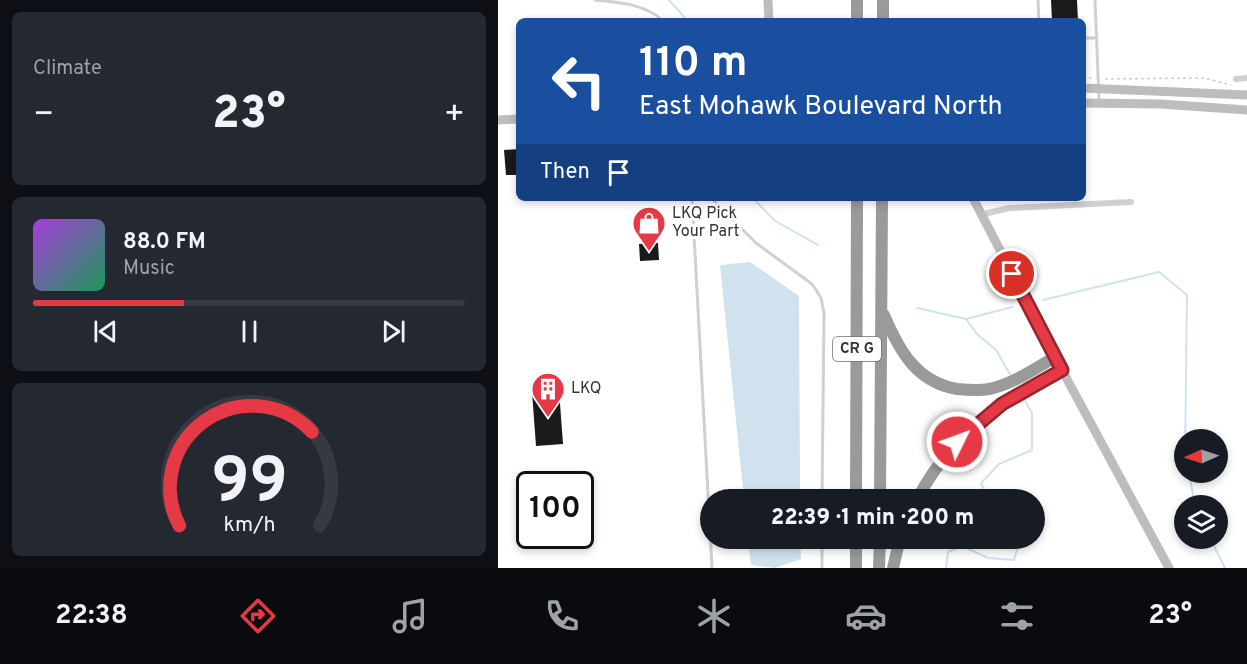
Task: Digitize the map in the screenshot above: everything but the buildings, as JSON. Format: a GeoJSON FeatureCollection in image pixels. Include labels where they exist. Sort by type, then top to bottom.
{"type":"FeatureCollection","features":[{"type":"Feature","properties":{"kind":"highway"},"geometry":{"type":"LineString","coordinates":[[857,0],[857,18]]}},
{"type":"Feature","properties":{"kind":"highway"},"geometry":{"type":"LineString","coordinates":[[883,0],[883,18]]}},
{"type":"Feature","properties":{"kind":"highway","name":"CR G"},"geometry":{"type":"LineString","coordinates":[[856,489],[857,201]]}},
{"type":"Feature","properties":{"kind":"highway","name":"CR G"},"geometry":{"type":"LineString","coordinates":[[880,489],[882,201]]}},
{"type":"Feature","properties":{"kind":"highway"},"geometry":{"type":"LineString","coordinates":[[881,308],[904,357],[924,376],[947,387],[975,391],[988,390],[1055,357]]}},
{"type":"Feature","properties":{"kind":"highway"},"geometry":{"type":"LineString","coordinates":[[923,489],[941,459],[976,424],[1018,393],[1062,370]]}},
{"type":"Feature","properties":{"kind":"highway"},"geometry":{"type":"LineString","coordinates":[[856,549],[856,568]]}},
{"type":"Feature","properties":{"kind":"highway"},"geometry":{"type":"LineString","coordinates":[[879,568],[880,549]]}},
{"type":"Feature","properties":{"kind":"highway"},"geometry":{"type":"LineString","coordinates":[[893,568],[897,549]]}},
{"type":"Feature","properties":{"kind":"street"},"geometry":{"type":"LineString","coordinates":[[768,0],[769,18]]}},
{"type":"Feature","properties":{"kind":"street"},"geometry":{"type":"LineString","coordinates":[[1235,82],[1247,78]]}},
{"type":"Feature","properties":{"kind":"street"},"geometry":{"type":"LineString","coordinates":[[1086,88],[1247,95]]}},
{"type":"Feature","properties":{"kind":"street"},"geometry":{"type":"LineString","coordinates":[[1086,103],[1247,110]]}},
{"type":"Feature","properties":{"kind":"street"},"geometry":{"type":"LineString","coordinates":[[498,120],[516,119]]}},
{"type":"Feature","properties":{"kind":"street"},"geometry":{"type":"LineString","coordinates":[[974,201],[1169,568]]}},
{"type":"Feature","properties":{"kind":"street"},"geometry":{"type":"LineString","coordinates":[[980,215],[1009,208],[1131,202]]}},
{"type":"Feature","properties":{"kind":"lane"},"geometry":{"type":"LineString","coordinates":[[595,0],[621,2],[641,8],[658,18]]}},
{"type":"Feature","properties":{"kind":"lane"},"geometry":{"type":"LineString","coordinates":[[1038,0],[1039,18]]}},
{"type":"Feature","properties":{"kind":"lane"},"geometry":{"type":"LineString","coordinates":[[1095,0],[1100,104]]}},
{"type":"Feature","properties":{"kind":"lane"},"geometry":{"type":"LineString","coordinates":[[1086,38],[1097,38]]}},
{"type":"Feature","properties":{"kind":"lane"},"geometry":{"type":"LineString","coordinates":[[692,201],[712,568]]}},
{"type":"Feature","properties":{"kind":"lane"},"geometry":{"type":"LineString","coordinates":[[714,201],[756,243],[812,284],[821,298],[824,313],[822,489]]}},
{"type":"Feature","properties":{"kind":"lane"},"geometry":{"type":"LineString","coordinates":[[822,549],[822,568]]}},
{"type":"Feature","properties":{"kind":"path"},"geometry":{"type":"LineString","coordinates":[[1086,77],[1092,78]]}},
{"type":"Feature","properties":{"kind":"path"},"geometry":{"type":"LineString","coordinates":[[1106,79],[1204,78],[1235,82]]}},
{"type":"Feature","properties":{"kind":"water"},"geometry":{"type":"Polygon","coordinates":[[[750,262],[799,296],[800,489],[743,489],[720,265],[750,262]]]}},
{"type":"Feature","properties":{"kind":"water"},"geometry":{"type":"Polygon","coordinates":[[[749,549],[800,549],[801,559],[775,568],[751,565],[749,549]]]}},
{"type":"Feature","properties":{"kind":"waterway"},"geometry":{"type":"LineString","coordinates":[[669,0],[685,18]]}},
{"type":"Feature","properties":{"kind":"waterway"},"geometry":{"type":"LineString","coordinates":[[756,201],[775,221],[818,245]]}},
{"type":"Feature","properties":{"kind":"waterway"},"geometry":{"type":"LineString","coordinates":[[1043,300],[1159,272],[1187,295],[1185,429]]}},
{"type":"Feature","properties":{"kind":"waterway"},"geometry":{"type":"LineString","coordinates":[[917,308],[966,319],[1012,307]]}},
{"type":"Feature","properties":{"kind":"waterway"},"geometry":{"type":"LineString","coordinates":[[966,319],[977,334],[996,350],[1011,376]]}},
{"type":"Feature","properties":{"kind":"waterway"},"geometry":{"type":"LineString","coordinates":[[984,489],[981,483],[999,464],[1032,450],[1032,413],[1024,399]]}},
{"type":"Feature","properties":{"kind":"waterway"},"geometry":{"type":"LineString","coordinates":[[1191,483],[1193,495]]}},
{"type":"Feature","properties":{"kind":"waterway"},"geometry":{"type":"LineString","coordinates":[[946,568],[948,552],[955,549]]}},
{"type":"Feature","properties":{"kind":"waterway"},"geometry":{"type":"LineString","coordinates":[[968,549],[988,558],[1014,560],[1017,549]]}},
{"type":"Feature","properties":{"kind":"waterway"},"geometry":{"type":"LineString","coordinates":[[1216,549],[1225,568]]}},
{"type":"Feature","properties":{"kind":"place","name":"LKQ Pick Your Part"},"geometry":{"type":"Point","coordinates":[649,252]}},
{"type":"Feature","properties":{"kind":"place","name":"LKQ"},"geometry":{"type":"Point","coordinates":[548,418]}},
{"type":"Feature","properties":{"kind":"route"},"geometry":{"type":"LineString","coordinates":[[957,442],[976,424],[1018,393],[1062,370],[1012,274]]}}]}
